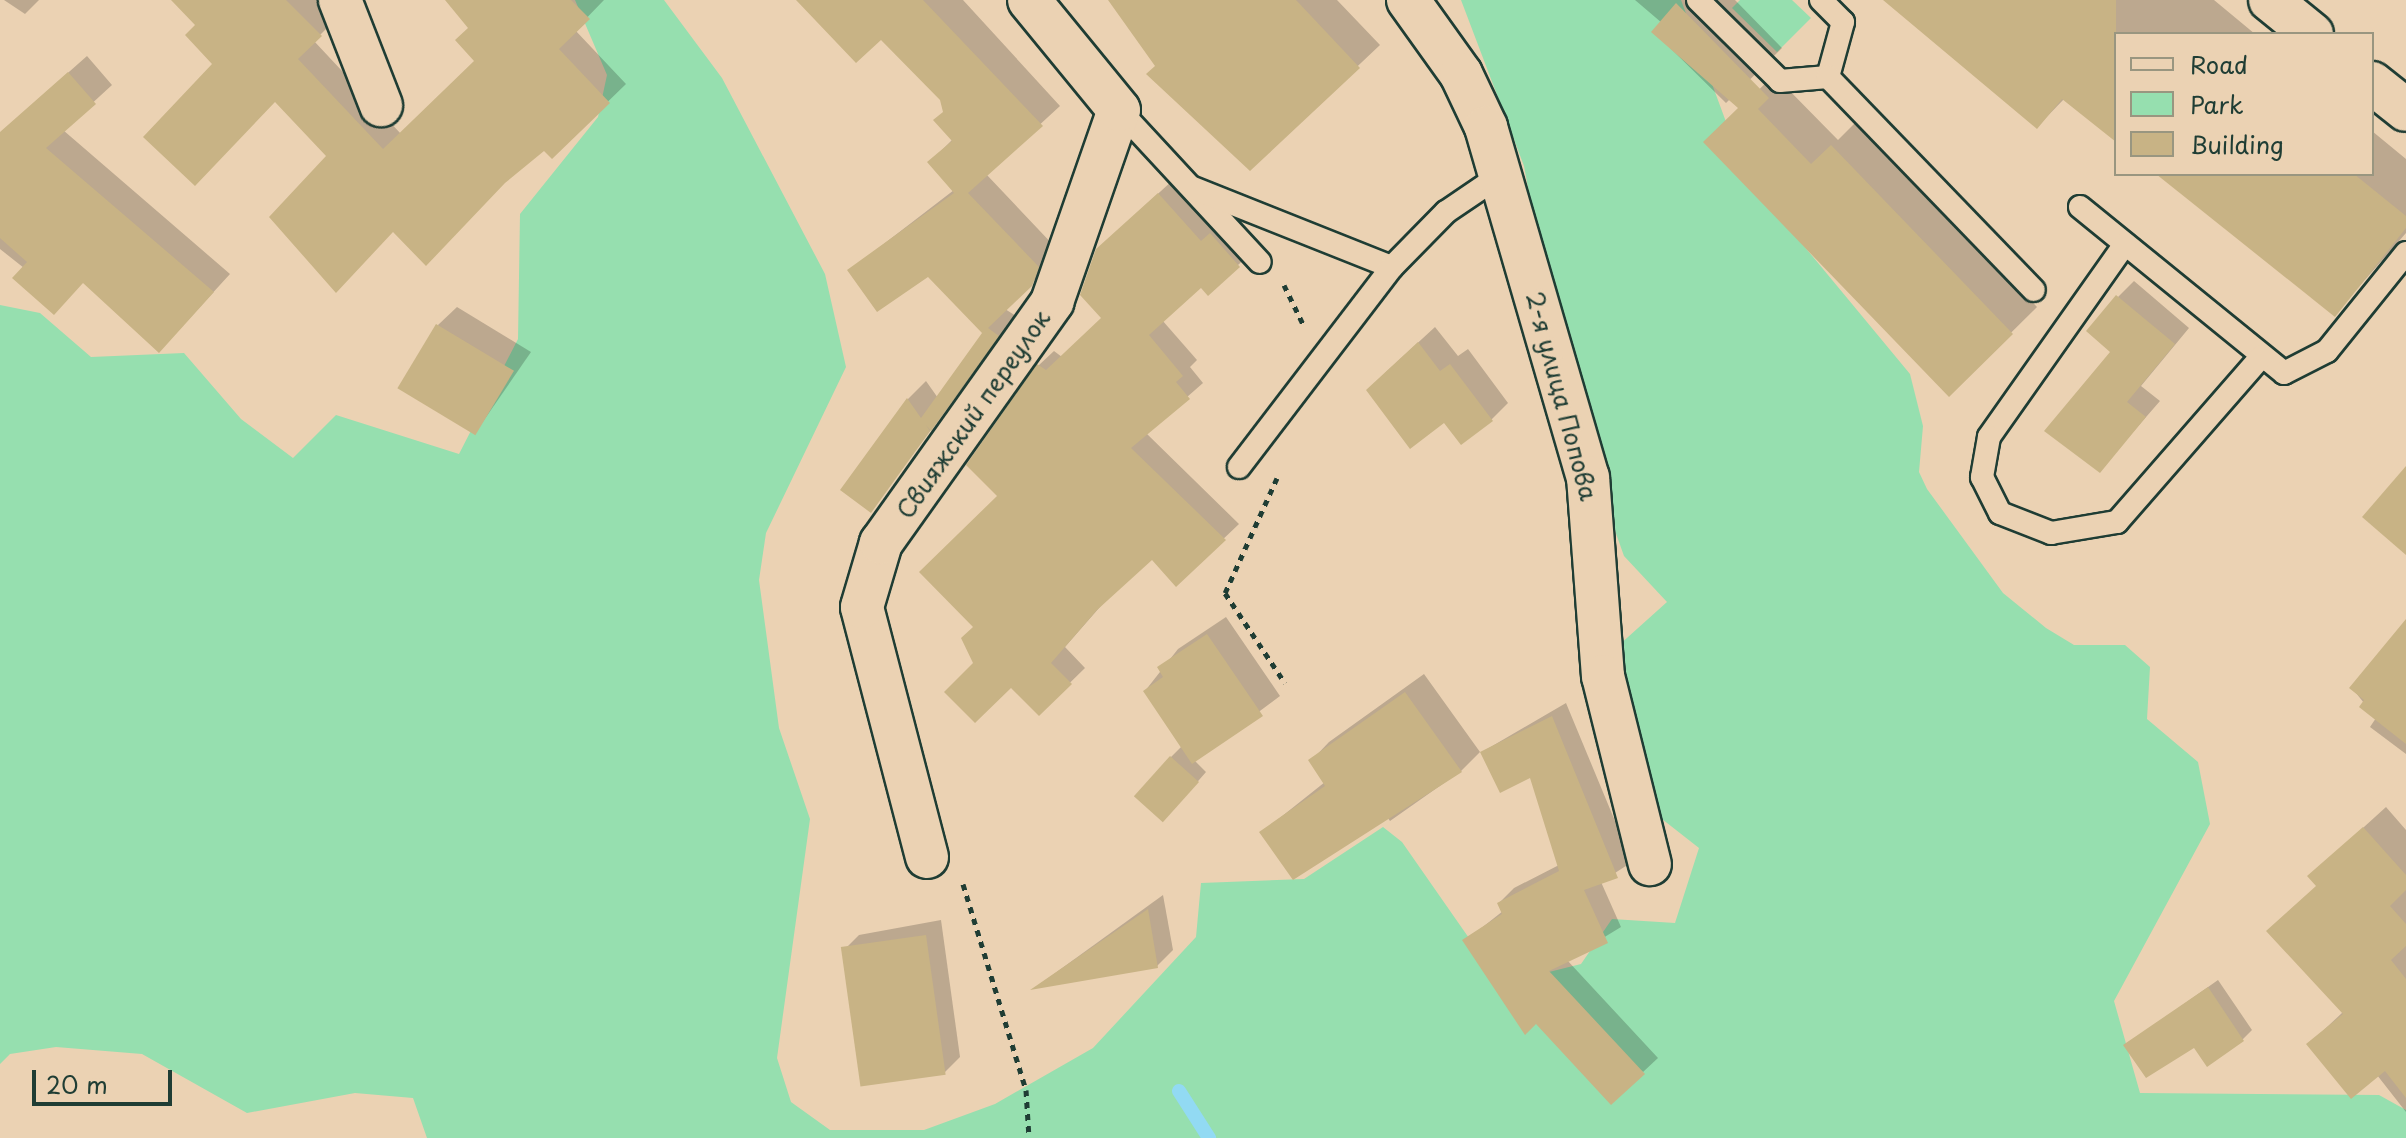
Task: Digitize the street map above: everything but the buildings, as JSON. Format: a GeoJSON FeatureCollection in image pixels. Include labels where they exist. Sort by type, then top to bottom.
{"type":"FeatureCollection","features":[{"type":"Feature","properties":{"kind":"street"},"geometry":{"type":"LineString","coordinates":[[340,0],[381,105]]}},
{"type":"Feature","properties":{"kind":"street"},"geometry":{"type":"LineString","coordinates":[[1029,0],[1119,110]]}},
{"type":"Feature","properties":{"kind":"street","name":"2-я улица Попова"},"geometry":{"type":"LineString","coordinates":[[1408,0],[1461,74],[1502,174],[1588,477],[1603,676],[1650,864]]}},
{"type":"Feature","properties":{"kind":"street"},"geometry":{"type":"LineString","coordinates":[[2270,0],[2310,32]]}},
{"type":"Feature","properties":{"kind":"street"},"geometry":{"type":"LineString","coordinates":[[2374,85],[2406,110]]}},
{"type":"Feature","properties":{"kind":"street","name":"Свияжский переулок"},"geometry":{"type":"LineString","coordinates":[[927,857],[862,607],[881,543],[1052,302],[1119,110]]}},
{"type":"Feature","properties":{"kind":"lane"},"geometry":{"type":"LineString","coordinates":[[1698,0],[1780,81],[1828,77]]}},
{"type":"Feature","properties":{"kind":"lane"},"geometry":{"type":"LineString","coordinates":[[1821,0],[1843,22],[1828,77]]}},
{"type":"Feature","properties":{"kind":"lane"},"geometry":{"type":"LineString","coordinates":[[1828,77],[2034,290]]}},
{"type":"Feature","properties":{"kind":"lane"},"geometry":{"type":"LineString","coordinates":[[1119,110],[1260,262]]}},
{"type":"Feature","properties":{"kind":"lane"},"geometry":{"type":"LineString","coordinates":[[1239,467],[1392,267],[1446,212],[1502,174]]}},
{"type":"Feature","properties":{"kind":"lane"},"geometry":{"type":"LineString","coordinates":[[1193,188],[1392,267]]}},
{"type":"Feature","properties":{"kind":"lane"},"geometry":{"type":"LineString","coordinates":[[2080,207],[2284,373],[2327,351],[2406,253]]}},
{"type":"Feature","properties":{"kind":"lane"},"geometry":{"type":"LineString","coordinates":[[2125,244],[2042,353],[1989,437],[1982,477],[2000,513],[2051,533],[2117,522],[2262,356]]}},
{"type":"Feature","properties":{"kind":"path"},"geometry":{"type":"LineString","coordinates":[[927,857],[967,887],[1026,1090],[1029,1138]]}},
{"type":"Feature","properties":{"kind":"green space"},"geometry":{"type":"Polygon","coordinates":[[[575,0],[664,0],[722,78],[825,274],[846,367],[766,533],[759,580],[779,728],[810,819],[777,1058],[791,1102],[830,1130],[924,1130],[995,1104],[1093,1048],[1196,937],[1201,883],[1304,879],[1383,827],[1402,842],[1501,984],[1581,964],[1612,919],[1675,923],[1699,848],[1639,801],[1618,646],[1667,602],[1624,556],[1597,480],[1548,297],[1524,166],[1461,0],[1681,0],[1746,176],[1910,374],[1923,426],[1919,472],[1927,489],[2003,593],[2046,628],[2074,645],[2125,645],[2150,667],[2147,719],[2198,762],[2210,824],[2114,1001],[2140,1093],[2379,1095],[2406,1110],[2406,1138],[427,1138],[413,1098],[355,1093],[247,1113],[142,1054],[56,1047],[10,1054],[0,1064],[0,305],[40,313],[91,357],[184,353],[241,419],[293,458],[336,415],[459,454],[518,339],[520,214],[598,117],[607,75],[575,0]]]}},
{"type":"Feature","properties":{"kind":"green space"},"geometry":{"type":"Polygon","coordinates":[[[1740,0],[1792,0],[1811,18],[1777,52],[1732,8],[1740,0]]]}},
{"type":"Feature","properties":{"kind":"waterway"},"geometry":{"type":"LineString","coordinates":[[1179,1091],[1209,1138]]}}]}
